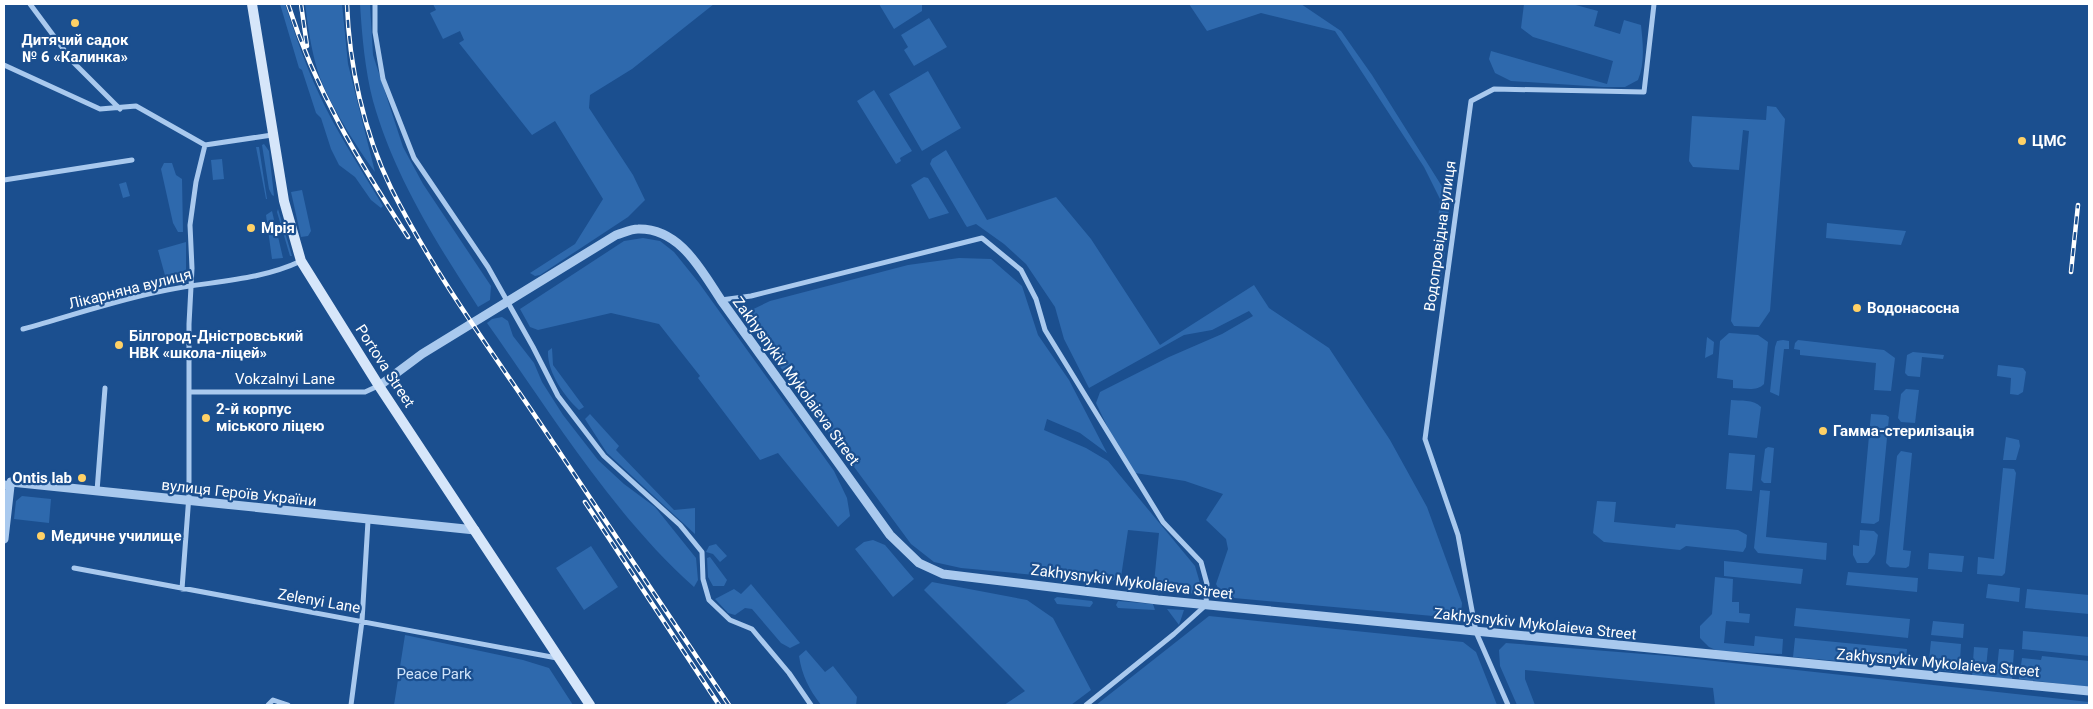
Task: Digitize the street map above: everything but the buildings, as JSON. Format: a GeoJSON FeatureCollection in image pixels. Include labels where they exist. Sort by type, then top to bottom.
{"type":"FeatureCollection","features":[{"type":"Feature","properties":{"kind":"main road","name":"Portova Street"},"geometry":{"type":"LineString","coordinates":[[252,4],[284,200],[301,261],[379,386],[590,705]]}},
{"type":"Feature","properties":{"kind":"street"},"geometry":{"type":"LineString","coordinates":[[30,4],[73,62],[120,109]]}},
{"type":"Feature","properties":{"kind":"street"},"geometry":{"type":"LineString","coordinates":[[375,4],[375,32],[383,79],[414,158],[488,267],[558,396],[604,456],[680,525],[702,552],[702,579],[709,600],[730,620],[752,629],[789,673],[811,705]]}},
{"type":"Feature","properties":{"kind":"street","name":"Водопровідна вулиця"},"geometry":{"type":"LineString","coordinates":[[1476,632],[1458,535],[1425,439],[1471,101],[1494,89],[1644,92],[1654,4]]}},
{"type":"Feature","properties":{"kind":"street"},"geometry":{"type":"LineString","coordinates":[[4,64],[100,109],[120,109],[136,106],[205,145],[272,135]]}},
{"type":"Feature","properties":{"kind":"street"},"geometry":{"type":"LineString","coordinates":[[182,589],[188,501],[190,286],[192,268],[190,225],[196,182],[205,145]]}},
{"type":"Feature","properties":{"kind":"street"},"geometry":{"type":"LineString","coordinates":[[4,180],[132,160]]}},
{"type":"Feature","properties":{"kind":"street","name":"Zakhysnykiv Mykolaieva Street"},"geometry":{"type":"LineString","coordinates":[[379,386],[422,354],[509,303],[616,236],[636,229],[653,230],[671,238],[695,260],[721,300],[890,535],[919,563],[943,574],[1206,605],[2089,690]]}},
{"type":"Feature","properties":{"kind":"street"},"geometry":{"type":"LineString","coordinates":[[721,300],[751,296],[982,238],[1020,270],[1036,299],[1045,330],[1163,522],[1201,562],[1207,584],[1206,605],[1174,634],[1086,705]]}},
{"type":"Feature","properties":{"kind":"street","name":"Лікарняна вулиця"},"geometry":{"type":"LineString","coordinates":[[23,329],[165,290],[257,275],[284,269],[301,261]]}},
{"type":"Feature","properties":{"kind":"street","name":"Vokzalnyi Lane"},"geometry":{"type":"LineString","coordinates":[[190,392],[365,392],[379,386]]}},
{"type":"Feature","properties":{"kind":"street"},"geometry":{"type":"LineString","coordinates":[[97,492],[105,388]]}},
{"type":"Feature","properties":{"kind":"street","name":"вулиця Героїв України"},"geometry":{"type":"LineString","coordinates":[[7,485],[11,482],[368,521],[475,530]]}},
{"type":"Feature","properties":{"kind":"street"},"geometry":{"type":"LineString","coordinates":[[4,539],[7,485]]}},
{"type":"Feature","properties":{"kind":"street"},"geometry":{"type":"LineString","coordinates":[[351,705],[362,621],[368,521]]}},
{"type":"Feature","properties":{"kind":"street","name":"Zelenyi Lane"},"geometry":{"type":"LineString","coordinates":[[74,568],[560,658]]}},
{"type":"Feature","properties":{"kind":"street"},"geometry":{"type":"LineString","coordinates":[[1476,632],[1508,705]]}},
{"type":"Feature","properties":{"kind":"street"},"geometry":{"type":"LineString","coordinates":[[268,705],[273,700],[288,705]]}},
{"type":"Feature","properties":{"kind":"green space"},"geometry":{"type":"Polygon","coordinates":[[[280,4],[285,4],[314,83],[326,108],[341,137],[383,206],[381,208],[371,200],[355,177],[339,165],[331,149],[321,118],[316,113],[302,70],[299,68],[280,4]]]}},
{"type":"Feature","properties":{"kind":"green space"},"geometry":{"type":"Polygon","coordinates":[[[305,4],[342,4],[348,64],[375,172],[343,124],[322,83],[313,55],[305,4]]]}},
{"type":"Feature","properties":{"kind":"green space"},"geometry":{"type":"Polygon","coordinates":[[[360,4],[370,4],[373,55],[403,147],[423,184],[491,286],[490,300],[478,307],[432,233],[392,156],[373,101],[363,41],[360,4]]]}},
{"type":"Feature","properties":{"kind":"green space"},"geometry":{"type":"Polygon","coordinates":[[[433,4],[714,4],[632,69],[590,95],[589,108],[633,175],[645,200],[628,217],[540,275],[535,276],[530,273],[575,244],[603,199],[555,121],[532,135],[459,43],[464,40],[460,31],[443,39],[430,13],[436,10],[433,4]]]}},
{"type":"Feature","properties":{"kind":"green space"},"geometry":{"type":"Polygon","coordinates":[[[879,4],[922,4],[922,11],[894,29],[879,4]]]}},
{"type":"Feature","properties":{"kind":"green space"},"geometry":{"type":"Polygon","coordinates":[[[1189,4],[1301,4],[1341,31],[1372,75],[1448,196],[1449,221],[1441,281],[1432,284],[1440,199],[1424,167],[1335,31],[1261,13],[1207,31],[1189,4]]]}},
{"type":"Feature","properties":{"kind":"green space"},"geometry":{"type":"Polygon","coordinates":[[[1524,4],[1572,4],[1598,11],[1594,26],[1620,34],[1624,20],[1641,25],[1643,60],[1638,80],[1625,87],[1603,87],[1511,81],[1495,73],[1489,59],[1491,51],[1607,84],[1613,61],[1533,37],[1521,28],[1524,4]]]}},
{"type":"Feature","properties":{"kind":"green space"},"geometry":{"type":"Polygon","coordinates":[[[929,18],[947,47],[914,66],[904,50],[908,47],[901,35],[929,18]]]}},
{"type":"Feature","properties":{"kind":"green space"},"geometry":{"type":"Polygon","coordinates":[[[928,71],[961,128],[922,151],[889,94],[928,71]]]}},
{"type":"Feature","properties":{"kind":"green space"},"geometry":{"type":"Polygon","coordinates":[[[874,90],[912,151],[900,158],[901,161],[896,164],[857,101],[874,90]]]}},
{"type":"Feature","properties":{"kind":"green space"},"geometry":{"type":"Polygon","coordinates":[[[1767,106],[1776,107],[1785,119],[1770,311],[1759,327],[1734,326],[1731,321],[1749,131],[1743,130],[1739,170],[1693,167],[1689,161],[1692,116],[1766,120],[1767,106]]]}},
{"type":"Feature","properties":{"kind":"green space"},"geometry":{"type":"Polygon","coordinates":[[[264,144],[269,151],[274,196],[269,189],[262,145],[264,144]]]}},
{"type":"Feature","properties":{"kind":"green space"},"geometry":{"type":"Polygon","coordinates":[[[256,147],[259,147],[267,199],[266,199],[256,147]]]}},
{"type":"Feature","properties":{"kind":"green space"},"geometry":{"type":"Polygon","coordinates":[[[946,150],[987,220],[1056,197],[1091,239],[1160,345],[1254,285],[1269,308],[1329,348],[1390,440],[1427,507],[1462,603],[1461,614],[1455,618],[1223,597],[1216,584],[1228,549],[1226,539],[1206,520],[1223,494],[1185,481],[1129,472],[1096,403],[1100,392],[1169,357],[1222,334],[1253,316],[1249,311],[1212,330],[1184,335],[1089,388],[1064,339],[1055,307],[1026,264],[1004,244],[976,224],[967,227],[965,224],[930,164],[932,159],[946,150]]]}},
{"type":"Feature","properties":{"kind":"green space"},"geometry":{"type":"Polygon","coordinates":[[[222,159],[224,179],[213,180],[211,160],[222,159]]]}},
{"type":"Feature","properties":{"kind":"green space"},"geometry":{"type":"Polygon","coordinates":[[[164,163],[172,163],[176,175],[182,179],[183,232],[178,232],[173,223],[161,169],[164,163]]]}},
{"type":"Feature","properties":{"kind":"green space"},"geometry":{"type":"Polygon","coordinates":[[[924,177],[928,178],[949,213],[929,219],[911,185],[924,177]]]}},
{"type":"Feature","properties":{"kind":"green space"},"geometry":{"type":"Polygon","coordinates":[[[126,182],[130,196],[123,198],[119,184],[126,182]]]}},
{"type":"Feature","properties":{"kind":"green space"},"geometry":{"type":"Polygon","coordinates":[[[302,190],[311,231],[308,236],[301,237],[291,192],[302,190]]]}},
{"type":"Feature","properties":{"kind":"green space"},"geometry":{"type":"Polygon","coordinates":[[[278,209],[292,256],[290,256],[277,212],[278,209]]]}},
{"type":"Feature","properties":{"kind":"green space"},"geometry":{"type":"Polygon","coordinates":[[[272,211],[283,258],[272,259],[266,215],[272,211]]]}},
{"type":"Feature","properties":{"kind":"green space"},"geometry":{"type":"Polygon","coordinates":[[[1827,223],[1906,231],[1901,245],[1826,238],[1827,223]]]}},
{"type":"Feature","properties":{"kind":"green space"},"geometry":{"type":"Polygon","coordinates":[[[643,238],[660,241],[674,252],[699,283],[834,471],[847,498],[850,516],[838,527],[778,453],[760,460],[698,378],[700,376],[659,324],[611,313],[538,330],[530,327],[520,309],[624,241],[643,238]]]}},
{"type":"Feature","properties":{"kind":"green space"},"geometry":{"type":"Polygon","coordinates":[[[186,242],[186,274],[166,279],[158,250],[186,242]]]}},
{"type":"Feature","properties":{"kind":"green space"},"geometry":{"type":"Polygon","coordinates":[[[959,258],[991,259],[1022,286],[1038,335],[1069,380],[1107,453],[1080,433],[1047,419],[1044,430],[1086,448],[1108,461],[1195,566],[1202,590],[1197,594],[1159,590],[1154,583],[1159,533],[1128,530],[1121,577],[1110,582],[961,568],[934,562],[911,544],[756,334],[745,313],[770,301],[908,265],[959,258]]]}},
{"type":"Feature","properties":{"kind":"green space"},"geometry":{"type":"Polygon","coordinates":[[[502,317],[508,321],[513,336],[534,363],[542,382],[563,415],[598,460],[624,484],[655,507],[696,558],[698,580],[694,587],[664,559],[636,528],[559,427],[487,323],[492,319],[502,317]]]}},
{"type":"Feature","properties":{"kind":"green space"},"geometry":{"type":"Polygon","coordinates":[[[1729,333],[1758,335],[1768,342],[1764,384],[1758,388],[1733,388],[1733,380],[1717,378],[1720,341],[1729,333]]]}},
{"type":"Feature","properties":{"kind":"green space"},"geometry":{"type":"Polygon","coordinates":[[[1707,337],[1714,342],[1713,354],[1705,358],[1707,337]]]}},
{"type":"Feature","properties":{"kind":"green space"},"geometry":{"type":"Polygon","coordinates":[[[1798,340],[1884,350],[1895,358],[1891,391],[1874,390],[1876,363],[1800,355],[1800,350],[1794,349],[1795,343],[1798,340]]]}},
{"type":"Feature","properties":{"kind":"green space"},"geometry":{"type":"Polygon","coordinates":[[[1777,341],[1789,341],[1789,349],[1784,349],[1779,396],[1770,392],[1775,347],[1777,341]]]}},
{"type":"Feature","properties":{"kind":"green space"},"geometry":{"type":"Polygon","coordinates":[[[552,348],[553,365],[584,407],[579,410],[562,391],[553,375],[548,359],[548,351],[552,348]]]}},
{"type":"Feature","properties":{"kind":"green space"},"geometry":{"type":"Polygon","coordinates":[[[1913,352],[1944,355],[1943,359],[1922,357],[1920,377],[1908,376],[1905,373],[1907,355],[1913,352]]]}},
{"type":"Feature","properties":{"kind":"green space"},"geometry":{"type":"Polygon","coordinates":[[[1998,365],[2023,368],[2026,372],[2023,392],[2018,395],[2010,394],[2011,378],[1997,376],[1998,365]]]}},
{"type":"Feature","properties":{"kind":"green space"},"geometry":{"type":"Polygon","coordinates":[[[1906,389],[1919,390],[1915,423],[1901,422],[1898,418],[1901,394],[1906,389]]]}},
{"type":"Feature","properties":{"kind":"green space"},"geometry":{"type":"Polygon","coordinates":[[[1731,400],[1751,402],[1761,407],[1757,438],[1728,435],[1731,400]]]}},
{"type":"Feature","properties":{"kind":"green space"},"geometry":{"type":"Polygon","coordinates":[[[590,414],[619,446],[616,450],[674,510],[695,508],[695,534],[607,453],[585,419],[590,414]]]}},
{"type":"Feature","properties":{"kind":"green space"},"geometry":{"type":"Polygon","coordinates":[[[1871,414],[1889,417],[1879,521],[1874,524],[1861,523],[1871,414]]]}},
{"type":"Feature","properties":{"kind":"green space"},"geometry":{"type":"Polygon","coordinates":[[[2006,437],[2019,440],[2020,446],[2016,460],[2003,460],[2006,437]]]}},
{"type":"Feature","properties":{"kind":"green space"},"geometry":{"type":"Polygon","coordinates":[[[1768,447],[1774,448],[1771,483],[1764,483],[1761,480],[1765,449],[1768,447]]]}},
{"type":"Feature","properties":{"kind":"green space"},"geometry":{"type":"Polygon","coordinates":[[[1901,451],[1912,453],[1903,550],[1911,551],[1909,566],[1906,568],[1890,567],[1886,563],[1897,456],[1901,451]]]}},
{"type":"Feature","properties":{"kind":"green space"},"geometry":{"type":"Polygon","coordinates":[[[1729,453],[1755,455],[1752,491],[1726,489],[1729,453]]]}},
{"type":"Feature","properties":{"kind":"green space"},"geometry":{"type":"Polygon","coordinates":[[[2003,468],[2014,469],[2016,473],[2005,573],[2002,576],[1977,574],[1978,557],[1994,559],[2003,468]]]}},
{"type":"Feature","properties":{"kind":"green space"},"geometry":{"type":"Polygon","coordinates":[[[1760,490],[1770,491],[1766,537],[1827,543],[1826,560],[1758,553],[1754,548],[1760,490]]]}},
{"type":"Feature","properties":{"kind":"green space"},"geometry":{"type":"Polygon","coordinates":[[[22,496],[51,499],[49,523],[14,519],[16,501],[22,496]]]}},
{"type":"Feature","properties":{"kind":"green space"},"geometry":{"type":"Polygon","coordinates":[[[1597,501],[1616,502],[1614,522],[1675,528],[1676,524],[1738,530],[1747,535],[1746,547],[1743,552],[1686,546],[1680,550],[1604,542],[1593,533],[1597,501]]]}},
{"type":"Feature","properties":{"kind":"green space"},"geometry":{"type":"Polygon","coordinates":[[[1860,530],[1874,531],[1878,535],[1875,554],[1868,563],[1857,563],[1853,555],[1853,545],[1859,546],[1860,530]]]}},
{"type":"Feature","properties":{"kind":"green space"},"geometry":{"type":"Polygon","coordinates":[[[873,540],[885,545],[914,579],[893,597],[855,549],[864,542],[873,540]]]}},
{"type":"Feature","properties":{"kind":"green space"},"geometry":{"type":"Polygon","coordinates":[[[716,544],[727,556],[720,562],[713,554],[706,552],[709,546],[716,544]]]}},
{"type":"Feature","properties":{"kind":"green space"},"geometry":{"type":"Polygon","coordinates":[[[591,546],[618,587],[584,610],[556,568],[591,546]]]}},
{"type":"Feature","properties":{"kind":"green space"},"geometry":{"type":"Polygon","coordinates":[[[1929,553],[1964,556],[1962,572],[1928,569],[1929,553]]]}},
{"type":"Feature","properties":{"kind":"green space"},"geometry":{"type":"Polygon","coordinates":[[[710,557],[727,580],[724,586],[713,586],[708,577],[707,558],[710,557]]]}},
{"type":"Feature","properties":{"kind":"green space"},"geometry":{"type":"Polygon","coordinates":[[[1724,561],[1803,569],[1801,584],[1724,576],[1724,561]]]}},
{"type":"Feature","properties":{"kind":"green space"},"geometry":{"type":"Polygon","coordinates":[[[1848,572],[1918,578],[1917,592],[1846,585],[1848,572]]]}},
{"type":"Feature","properties":{"kind":"green space"},"geometry":{"type":"Polygon","coordinates":[[[1715,577],[1733,579],[1732,602],[1739,602],[1739,613],[1750,614],[1749,623],[1726,621],[1724,643],[1754,646],[1755,636],[1783,639],[1782,654],[1718,651],[1709,647],[1700,638],[1700,626],[1712,614],[1715,577]]]}},
{"type":"Feature","properties":{"kind":"green space"},"geometry":{"type":"Polygon","coordinates":[[[932,582],[1027,600],[1053,618],[1091,690],[1071,705],[1004,705],[1025,691],[924,590],[932,582]]]}},
{"type":"Feature","properties":{"kind":"green space"},"geometry":{"type":"Polygon","coordinates":[[[751,584],[800,643],[790,648],[781,643],[752,609],[745,608],[735,615],[728,613],[715,599],[734,589],[741,594],[751,584]]]}},
{"type":"Feature","properties":{"kind":"green space"},"geometry":{"type":"Polygon","coordinates":[[[1988,584],[2020,588],[2019,602],[1986,598],[1988,584]]]}},
{"type":"Feature","properties":{"kind":"green space"},"geometry":{"type":"Polygon","coordinates":[[[2027,589],[2089,595],[2089,614],[2025,608],[2027,589]]]}},
{"type":"Feature","properties":{"kind":"green space"},"geometry":{"type":"Polygon","coordinates":[[[1057,597],[1092,601],[1093,603],[1090,607],[1057,604],[1054,599],[1057,597]]]}},
{"type":"Feature","properties":{"kind":"green space"},"geometry":{"type":"Polygon","coordinates":[[[1118,601],[1153,604],[1155,610],[1118,608],[1116,605],[1118,601]]]}},
{"type":"Feature","properties":{"kind":"green space"},"geometry":{"type":"Polygon","coordinates":[[[1796,608],[1910,619],[1908,638],[1794,626],[1796,608]]]}},
{"type":"Feature","properties":{"kind":"green space"},"geometry":{"type":"Polygon","coordinates":[[[1167,609],[1184,610],[1179,625],[1167,609]]]}},
{"type":"Feature","properties":{"kind":"green space"},"geometry":{"type":"Polygon","coordinates":[[[1209,616],[1463,642],[1476,652],[1497,705],[1096,705],[1209,616]]]}},
{"type":"Feature","properties":{"kind":"green space"},"geometry":{"type":"Polygon","coordinates":[[[1933,621],[1964,624],[1963,638],[1931,635],[1933,621]]]}},
{"type":"Feature","properties":{"kind":"green space"},"geometry":{"type":"Polygon","coordinates":[[[2023,631],[2089,637],[2089,656],[2022,649],[2023,631]]]}},
{"type":"Feature","properties":{"kind":"green space","name":"Peace Park"},"geometry":{"type":"Polygon","coordinates":[[[405,635],[523,660],[549,668],[573,705],[394,705],[405,635]]]}},
{"type":"Feature","properties":{"kind":"green space"},"geometry":{"type":"Polygon","coordinates":[[[1795,638],[1907,649],[1905,667],[1793,657],[1795,638]]]}},
{"type":"Feature","properties":{"kind":"green space"},"geometry":{"type":"Polygon","coordinates":[[[1931,641],[1961,644],[1960,661],[1963,662],[1962,673],[1928,669],[1931,641]]]}},
{"type":"Feature","properties":{"kind":"green space"},"geometry":{"type":"Polygon","coordinates":[[[1506,643],[1669,656],[2089,702],[2089,705],[1715,705],[1713,688],[1525,670],[1525,679],[1535,705],[1517,705],[1500,666],[1499,650],[1506,643]]]}},
{"type":"Feature","properties":{"kind":"green space"},"geometry":{"type":"Polygon","coordinates":[[[1974,647],[1988,648],[1986,668],[1997,669],[1999,649],[2014,650],[2012,679],[1972,676],[1974,647]]]}},
{"type":"Feature","properties":{"kind":"green space"},"geometry":{"type":"Polygon","coordinates":[[[806,650],[825,672],[833,666],[857,697],[856,705],[821,705],[810,688],[802,670],[799,656],[806,650]]]}},
{"type":"Feature","properties":{"kind":"green space"},"geometry":{"type":"Polygon","coordinates":[[[2042,656],[2089,661],[2089,687],[2019,679],[2022,658],[2041,660],[2042,656]]]}},
{"type":"Feature","properties":{"kind":"railway"},"geometry":{"type":"LineString","coordinates":[[288,4],[299,36],[325,96],[355,153],[408,237]]}},
{"type":"Feature","properties":{"kind":"railway"},"geometry":{"type":"LineString","coordinates":[[301,4],[307,46]]}},
{"type":"Feature","properties":{"kind":"railway"},"geometry":{"type":"LineString","coordinates":[[347,4],[351,51],[366,122],[381,167],[408,221],[467,316],[729,705]]}},
{"type":"Feature","properties":{"kind":"railway"},"geometry":{"type":"LineString","coordinates":[[2071,272],[2078,205]]}},
{"type":"Feature","properties":{"kind":"railway"},"geometry":{"type":"LineString","coordinates":[[585,502],[719,705]]}},
{"type":"Feature","properties":{"kind":"place","name":"Дитячий садок № 6 «Калинка»"},"geometry":{"type":"Point","coordinates":[75,23]}},
{"type":"Feature","properties":{"kind":"place","name":"ЦМС"},"geometry":{"type":"Point","coordinates":[2022,141]}},
{"type":"Feature","properties":{"kind":"place","name":"Мрія"},"geometry":{"type":"Point","coordinates":[251,228]}},
{"type":"Feature","properties":{"kind":"place","name":"Водонасосна"},"geometry":{"type":"Point","coordinates":[1857,308]}},
{"type":"Feature","properties":{"kind":"place","name":"Білгород-Дністровський НВК «школа-ліцей»"},"geometry":{"type":"Point","coordinates":[119,345]}},
{"type":"Feature","properties":{"kind":"place","name":"2-й корпус міського ліцею"},"geometry":{"type":"Point","coordinates":[206,418]}},
{"type":"Feature","properties":{"kind":"place","name":"Гамма-стерилізація"},"geometry":{"type":"Point","coordinates":[1823,431]}},
{"type":"Feature","properties":{"kind":"place","name":"Ontis lab"},"geometry":{"type":"Point","coordinates":[82,478]}},
{"type":"Feature","properties":{"kind":"place","name":"Медичне училище"},"geometry":{"type":"Point","coordinates":[41,536]}}]}
